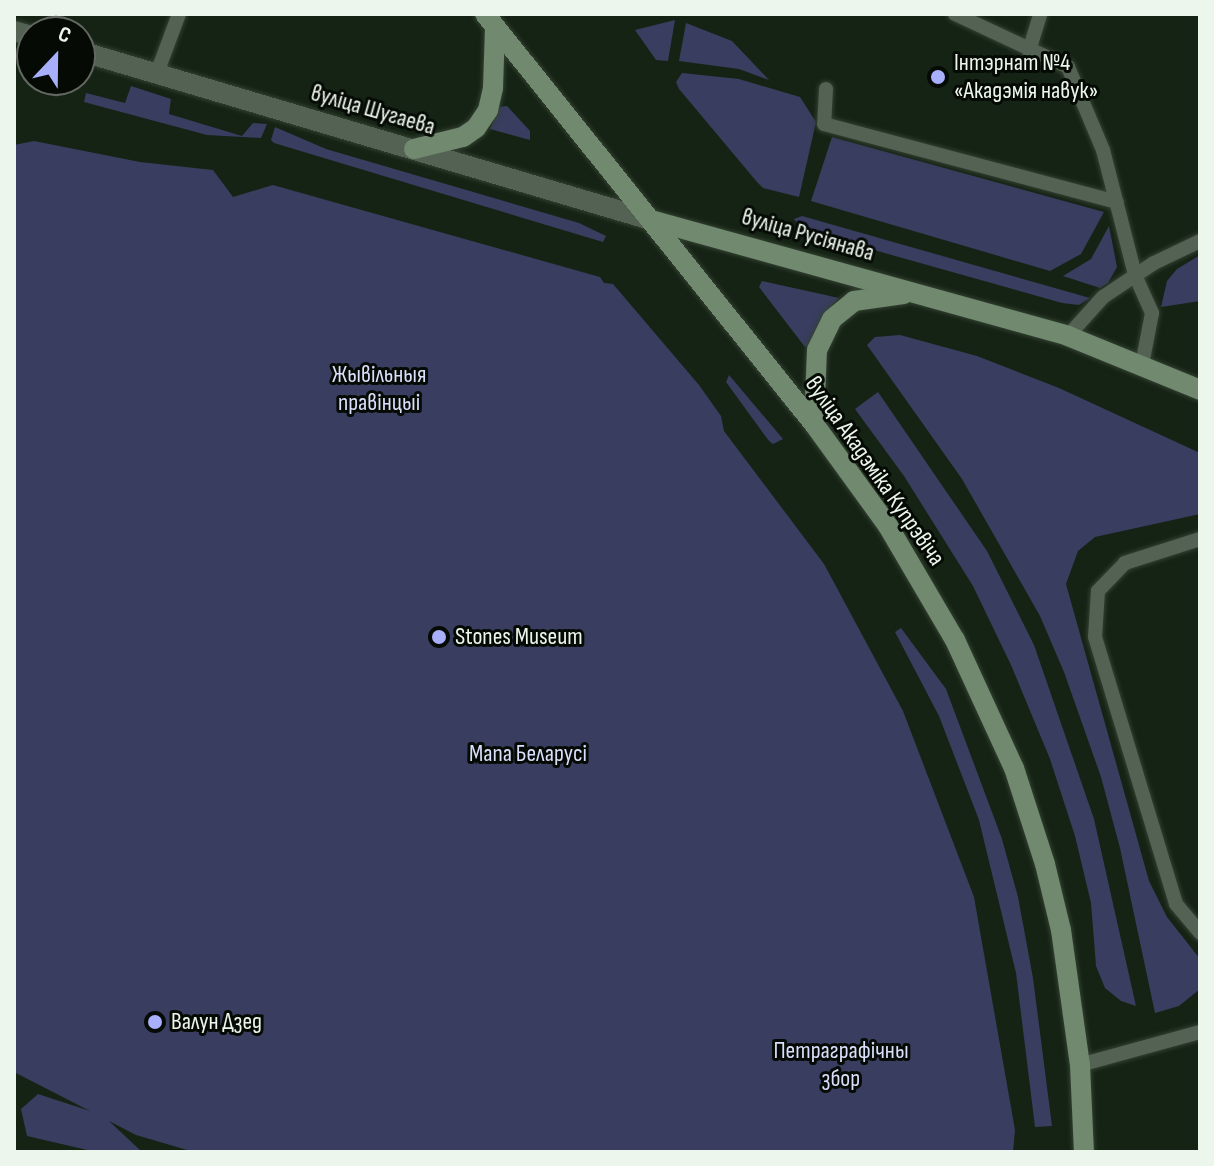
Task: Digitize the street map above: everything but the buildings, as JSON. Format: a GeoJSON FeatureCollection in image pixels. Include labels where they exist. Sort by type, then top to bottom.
{"type":"FeatureCollection","features":[{"type":"Feature","properties":{"kind":"main road"},"geometry":{"type":"LineString","coordinates":[[414,149],[463,137],[476,128],[488,110],[493,88],[490,21]]}},
{"type":"Feature","properties":{"kind":"main road"},"geometry":{"type":"LineString","coordinates":[[490,21],[651,220]]}},
{"type":"Feature","properties":{"kind":"main road","name":"вуліца Русіянава"},"geometry":{"type":"LineString","coordinates":[[651,220],[1068,336],[1200,390]]}},
{"type":"Feature","properties":{"kind":"main road","name":"вуліца Акадэміка Купрэвіча"},"geometry":{"type":"LineString","coordinates":[[651,220],[814,424],[888,526],[955,640],[1014,768],[1045,864],[1061,930],[1080,1065],[1084,1152]]}},
{"type":"Feature","properties":{"kind":"main road"},"geometry":{"type":"LineString","coordinates":[[814,424],[817,350],[832,319],[854,301],[870,296],[924,294]]}},
{"type":"Feature","properties":{"kind":"street","name":"вуліца Шугаева"},"geometry":{"type":"LineString","coordinates":[[96,56],[651,220]]}},
{"type":"Feature","properties":{"kind":"lane"},"geometry":{"type":"LineString","coordinates":[[157,73],[179,14]]}},
{"type":"Feature","properties":{"kind":"lane"},"geometry":{"type":"LineString","coordinates":[[955,14],[1068,67],[1103,150],[1135,275],[1152,313],[1142,365]]}},
{"type":"Feature","properties":{"kind":"lane"},"geometry":{"type":"LineString","coordinates":[[1029,51],[1040,14]]}},
{"type":"Feature","properties":{"kind":"lane"},"geometry":{"type":"LineString","coordinates":[[826,89],[824,124],[1117,202]]}},
{"type":"Feature","properties":{"kind":"lane"},"geometry":{"type":"LineString","coordinates":[[1068,336],[1103,297],[1135,275],[1200,241]]}},
{"type":"Feature","properties":{"kind":"lane"},"geometry":{"type":"LineString","coordinates":[[1200,539],[1125,563],[1098,591],[1095,637],[1176,904],[1200,933]]}},
{"type":"Feature","properties":{"kind":"lane"},"geometry":{"type":"LineString","coordinates":[[1080,1065],[1200,1032]]}},
{"type":"Feature","properties":{"kind":"green space"},"geometry":{"type":"Polygon","coordinates":[[[675,20],[668,61],[656,60],[635,30],[675,20]]]}},
{"type":"Feature","properties":{"kind":"green space"},"geometry":{"type":"Polygon","coordinates":[[[686,23],[732,41],[769,80],[739,69],[679,61],[686,23]]]}},
{"type":"Feature","properties":{"kind":"green space"},"geometry":{"type":"Polygon","coordinates":[[[682,73],[739,79],[800,97],[816,122],[799,197],[763,188],[757,182],[679,89],[676,82],[682,73]]]}},
{"type":"Feature","properties":{"kind":"green space"},"geometry":{"type":"Polygon","coordinates":[[[131,86],[171,99],[169,114],[242,136],[253,123],[267,124],[261,138],[207,135],[84,102],[85,96],[96,96],[125,103],[131,86]]]}},
{"type":"Feature","properties":{"kind":"green space"},"geometry":{"type":"Polygon","coordinates":[[[507,106],[530,131],[530,140],[490,129],[499,107],[507,106]]]}},
{"type":"Feature","properties":{"kind":"green space"},"geometry":{"type":"Polygon","coordinates":[[[275,127],[326,149],[579,223],[606,236],[603,242],[274,143],[271,140],[275,127]]]}},
{"type":"Feature","properties":{"kind":"green space"},"geometry":{"type":"Polygon","coordinates":[[[832,137],[1104,212],[1081,254],[1050,271],[811,201],[832,137]]]}},
{"type":"Feature","properties":{"kind":"green space","name":"Stones Museum"},"geometry":{"type":"Polygon","coordinates":[[[34,141],[140,162],[213,170],[233,197],[273,185],[600,277],[604,283],[613,284],[699,385],[721,416],[724,431],[824,564],[903,711],[974,897],[1015,1130],[1013,1152],[194,1152],[136,1135],[109,1121],[142,1152],[96,1152],[27,1136],[21,1109],[38,1094],[90,1111],[14,1072],[14,145],[34,141]]]}},
{"type":"Feature","properties":{"kind":"green space"},"geometry":{"type":"Polygon","coordinates":[[[802,216],[1090,298],[1079,305],[1062,303],[803,230],[794,219],[802,216]]]}},
{"type":"Feature","properties":{"kind":"green space"},"geometry":{"type":"Polygon","coordinates":[[[1109,226],[1117,267],[1108,283],[1100,288],[1063,276],[1091,259],[1109,226]]]}},
{"type":"Feature","properties":{"kind":"green space"},"geometry":{"type":"Polygon","coordinates":[[[1200,255],[1200,301],[1161,307],[1167,281],[1177,269],[1200,255]]]}},
{"type":"Feature","properties":{"kind":"green space"},"geometry":{"type":"Polygon","coordinates":[[[762,281],[839,298],[830,308],[812,345],[805,347],[759,287],[762,281]]]}},
{"type":"Feature","properties":{"kind":"green space"},"geometry":{"type":"Polygon","coordinates":[[[900,335],[977,356],[1059,388],[1200,453],[1200,514],[1095,537],[1078,551],[1066,584],[1149,881],[1167,917],[1200,959],[1200,989],[1179,1006],[1155,1013],[1120,848],[1101,777],[1064,672],[1040,616],[962,479],[867,345],[875,337],[900,335]]]}},
{"type":"Feature","properties":{"kind":"green space"},"geometry":{"type":"Polygon","coordinates":[[[729,375],[783,439],[773,444],[769,441],[726,382],[729,375]]]}},
{"type":"Feature","properties":{"kind":"green space"},"geometry":{"type":"Polygon","coordinates":[[[878,392],[987,551],[1034,645],[1094,819],[1136,1006],[1121,1001],[1105,988],[1096,966],[1091,903],[1075,836],[1050,759],[1011,665],[973,586],[904,476],[855,409],[878,392]]]}},
{"type":"Feature","properties":{"kind":"green space"},"geometry":{"type":"Polygon","coordinates":[[[901,628],[946,689],[1002,839],[1018,897],[1033,978],[1052,1126],[1035,1127],[1016,973],[979,820],[939,716],[895,632],[901,628]]]}},
{"type":"Feature","properties":{"kind":"place","name":"Інтэрнат №4 «Акадэмія навук»"},"geometry":{"type":"Point","coordinates":[938,77]}},
{"type":"Feature","properties":{"kind":"place","name":"Stones Museum"},"geometry":{"type":"Point","coordinates":[439,637]}},
{"type":"Feature","properties":{"kind":"place","name":"Валун Дзед"},"geometry":{"type":"Point","coordinates":[155,1022]}},
{"type":"Feature","properties":{"kind":"park label","name":"Жывільныя правінцыі"},"geometry":{"type":"Point","coordinates":[379,389]}},
{"type":"Feature","properties":{"kind":"park label","name":"Мапа Беларусі"},"geometry":{"type":"Point","coordinates":[528,754]}},
{"type":"Feature","properties":{"kind":"park label","name":"Петраграфічны збор"},"geometry":{"type":"Point","coordinates":[841,1065]}}]}
